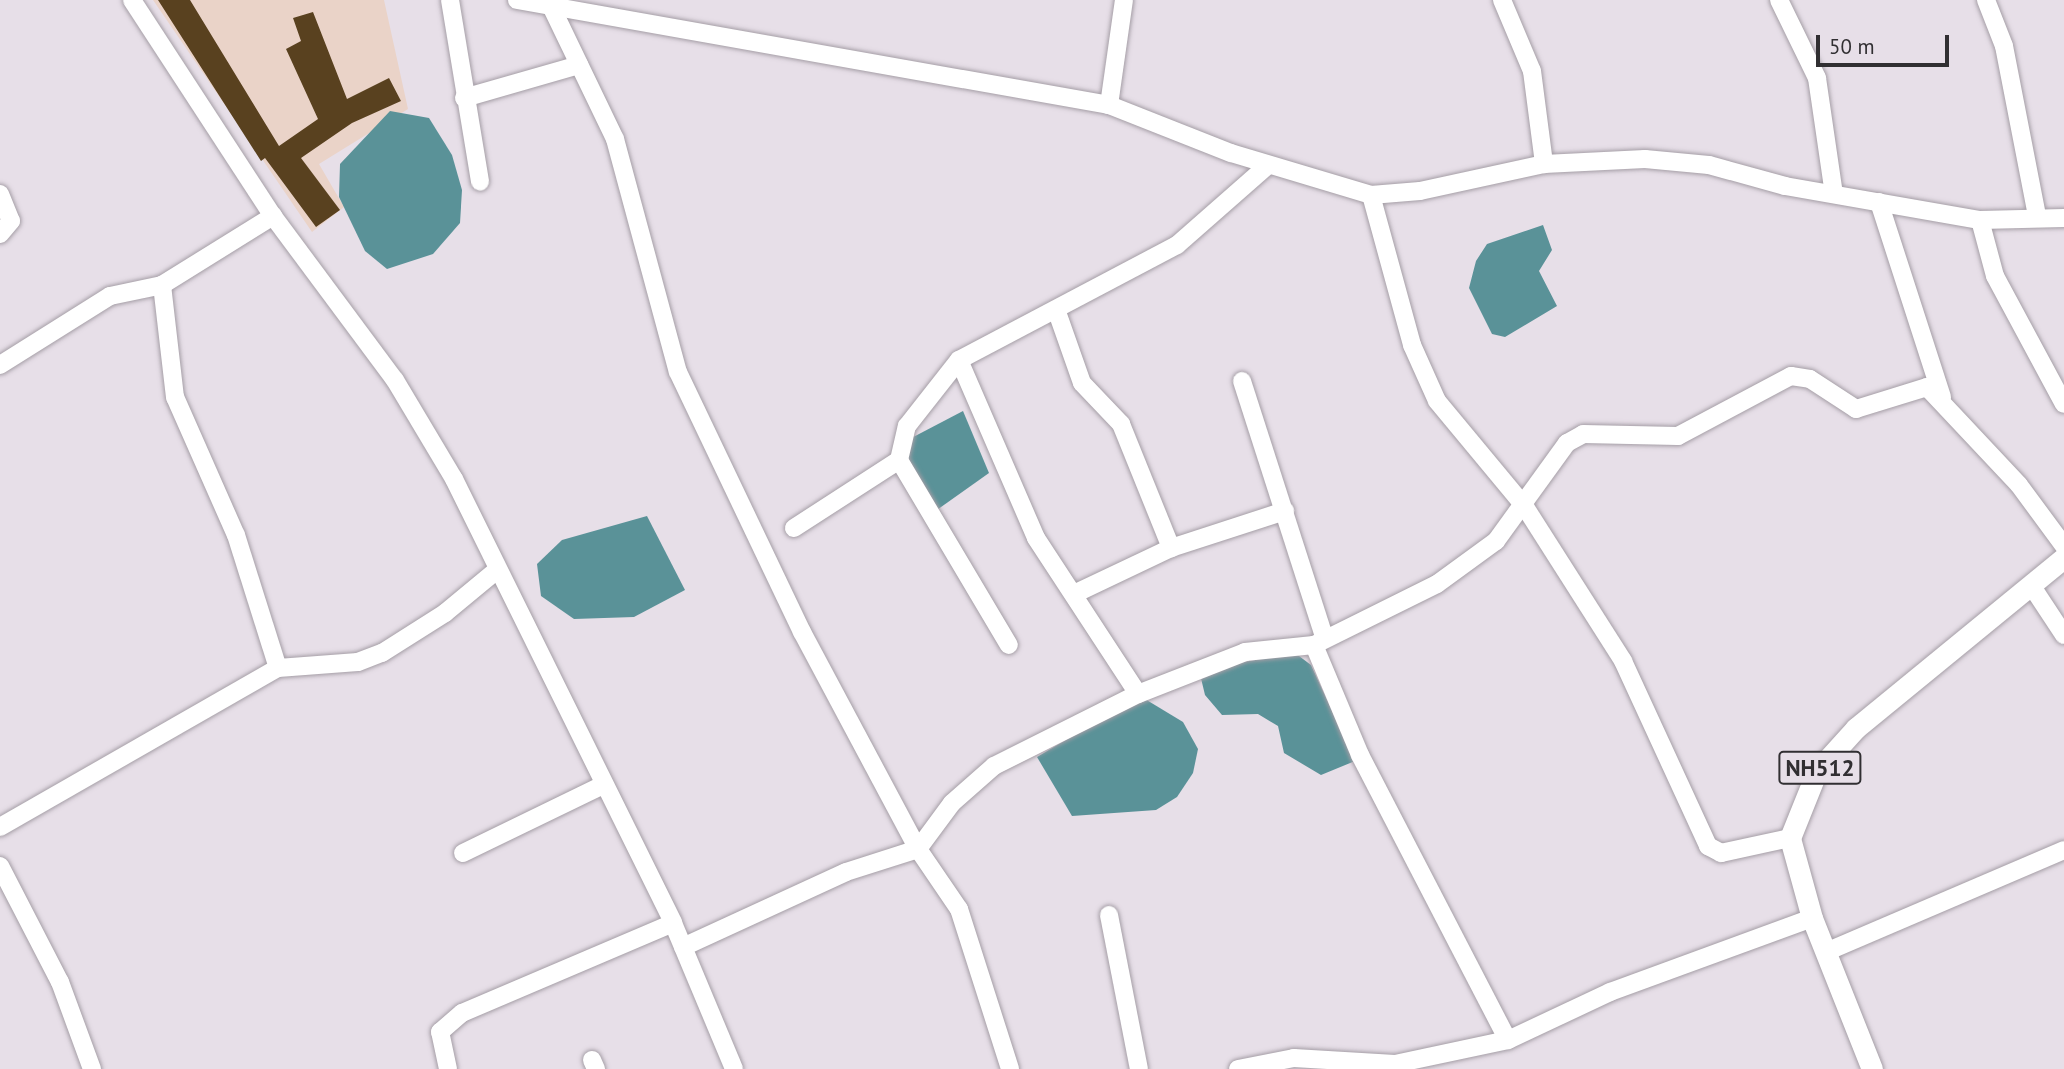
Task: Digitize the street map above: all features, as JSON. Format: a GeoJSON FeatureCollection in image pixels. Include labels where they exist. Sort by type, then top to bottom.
{"type":"FeatureCollection","features":[{"type":"Feature","properties":{"kind":"main road","name":"NH512"},"geometry":{"type":"LineString","coordinates":[[1790,838],[1817,771],[1856,728],[2064,558]]}},
{"type":"Feature","properties":{"kind":"main road"},"geometry":{"type":"LineString","coordinates":[[1790,838],[1812,918],[1872,1069]]}},
{"type":"Feature","properties":{"kind":"street"},"geometry":{"type":"LineString","coordinates":[[132,0],[273,216],[395,380],[454,479],[673,923],[734,1069]]}},
{"type":"Feature","properties":{"kind":"street"},"geometry":{"type":"LineString","coordinates":[[450,0],[464,98],[480,182]]}},
{"type":"Feature","properties":{"kind":"street"},"geometry":{"type":"LineString","coordinates":[[517,0],[1110,105],[1268,165],[1371,195],[1420,191],[1544,164],[1645,159],[1709,165],[1834,194],[1980,220],[2037,216],[2064,218]]}},
{"type":"Feature","properties":{"kind":"street"},"geometry":{"type":"LineString","coordinates":[[1110,105],[1124,0]]}},
{"type":"Feature","properties":{"kind":"street"},"geometry":{"type":"LineString","coordinates":[[1502,0],[1532,71],[1544,164]]}},
{"type":"Feature","properties":{"kind":"street"},"geometry":{"type":"LineString","coordinates":[[1780,0],[1817,78],[1834,194]]}},
{"type":"Feature","properties":{"kind":"street"},"geometry":{"type":"LineString","coordinates":[[1986,0],[2004,46],[2037,216]]}},
{"type":"Feature","properties":{"kind":"street"},"geometry":{"type":"LineString","coordinates":[[551,6],[615,139],[678,372],[802,632],[918,849],[970,933],[1010,1069]]}},
{"type":"Feature","properties":{"kind":"street"},"geometry":{"type":"LineString","coordinates":[[464,98],[579,65]]}},
{"type":"Feature","properties":{"kind":"street"},"geometry":{"type":"LineString","coordinates":[[794,528],[899,460],[907,426],[960,360],[1057,312],[1177,245],[1268,165]]}},
{"type":"Feature","properties":{"kind":"street"},"geometry":{"type":"LineString","coordinates":[[0,194],[11,221],[0,234]]}},
{"type":"Feature","properties":{"kind":"street"},"geometry":{"type":"LineString","coordinates":[[1371,195],[1412,345],[1437,401],[1525,507],[1623,661],[1708,846],[1728,852],[1790,838]]}},
{"type":"Feature","properties":{"kind":"street"},"geometry":{"type":"LineString","coordinates":[[1879,202],[1942,397],[2064,546]]}},
{"type":"Feature","properties":{"kind":"street"},"geometry":{"type":"LineString","coordinates":[[0,365],[110,296],[162,285],[273,216]]}},
{"type":"Feature","properties":{"kind":"street"},"geometry":{"type":"LineString","coordinates":[[1980,220],[1995,276],[2064,404]]}},
{"type":"Feature","properties":{"kind":"street"},"geometry":{"type":"LineString","coordinates":[[162,285],[181,416],[236,535],[278,668]]}},
{"type":"Feature","properties":{"kind":"street"},"geometry":{"type":"LineString","coordinates":[[1057,312],[1082,383],[1121,424],[1171,548]]}},
{"type":"Feature","properties":{"kind":"street"},"geometry":{"type":"LineString","coordinates":[[960,360],[1036,538],[1138,694]]}},
{"type":"Feature","properties":{"kind":"street"},"geometry":{"type":"LineString","coordinates":[[683,947],[846,872],[918,849],[953,803],[994,766],[1138,694],[1245,652],[1319,641],[1469,565],[1525,507],[1574,438],[1678,436],[1779,379],[1810,379],[1856,409],[1918,386],[1942,397]]}},
{"type":"Feature","properties":{"kind":"street"},"geometry":{"type":"LineString","coordinates":[[1242,381],[1285,511],[1319,641],[1360,755],[1508,1040]]}},
{"type":"Feature","properties":{"kind":"street"},"geometry":{"type":"LineString","coordinates":[[899,460],[1009,645]]}},
{"type":"Feature","properties":{"kind":"street"},"geometry":{"type":"LineString","coordinates":[[1073,594],[1171,548],[1285,511]]}},
{"type":"Feature","properties":{"kind":"street"},"geometry":{"type":"LineString","coordinates":[[0,827],[278,668],[358,662],[382,653],[445,614],[497,570]]}},
{"type":"Feature","properties":{"kind":"street"},"geometry":{"type":"LineString","coordinates":[[2031,585],[2064,635]]}},
{"type":"Feature","properties":{"kind":"street"},"geometry":{"type":"LineString","coordinates":[[463,853],[603,785]]}},
{"type":"Feature","properties":{"kind":"street"},"geometry":{"type":"LineString","coordinates":[[1826,952],[2064,850]]}},
{"type":"Feature","properties":{"kind":"street"},"geometry":{"type":"LineString","coordinates":[[0,866],[60,982],[92,1069]]}},
{"type":"Feature","properties":{"kind":"street"},"geometry":{"type":"LineString","coordinates":[[1109,915],[1139,1069]]}},
{"type":"Feature","properties":{"kind":"street"},"geometry":{"type":"LineString","coordinates":[[1238,1069],[1295,1064],[1395,1064],[1508,1040],[1610,992],[1812,918]]}},
{"type":"Feature","properties":{"kind":"street"},"geometry":{"type":"LineString","coordinates":[[448,1069],[438,1040],[454,1018],[673,923]]}},
{"type":"Feature","properties":{"kind":"shaded area"},"geometry":{"type":"Polygon","coordinates":[[[153,0],[384,0],[408,109],[319,164],[344,207],[312,232],[153,0]]]}},
{"type":"Feature","properties":{"kind":"water"},"geometry":{"type":"Polygon","coordinates":[[[390,111],[429,118],[452,155],[462,190],[460,223],[433,254],[387,269],[365,251],[339,197],[340,164],[390,111]]]}},
{"type":"Feature","properties":{"kind":"water"},"geometry":{"type":"Polygon","coordinates":[[[1543,225],[1552,250],[1539,271],[1557,306],[1505,337],[1492,334],[1469,288],[1476,261],[1487,244],[1543,225]]]}},
{"type":"Feature","properties":{"kind":"water"},"geometry":{"type":"Polygon","coordinates":[[[963,411],[989,473],[927,517],[898,445],[963,411]]]}},
{"type":"Feature","properties":{"kind":"water"},"geometry":{"type":"Polygon","coordinates":[[[647,516],[685,590],[634,617],[574,619],[541,596],[537,564],[562,540],[647,516]]]}},
{"type":"Feature","properties":{"kind":"water"},"geometry":{"type":"Polygon","coordinates":[[[1295,653],[1311,665],[1355,761],[1321,775],[1284,753],[1278,726],[1258,714],[1222,715],[1205,695],[1199,670],[1295,653]]]}},
{"type":"Feature","properties":{"kind":"water"},"geometry":{"type":"Polygon","coordinates":[[[1140,696],[1183,722],[1198,749],[1193,773],[1177,797],[1156,810],[1072,816],[1037,757],[1140,696]]]}},
{"type":"Feature","properties":{"kind":"building"},"geometry":{"type":"Polygon","coordinates":[[[158,0],[190,0],[279,146],[318,119],[286,49],[301,41],[293,18],[313,12],[347,99],[389,78],[401,101],[352,123],[301,158],[340,210],[316,227],[265,158],[261,161],[158,0]]]}}]}
